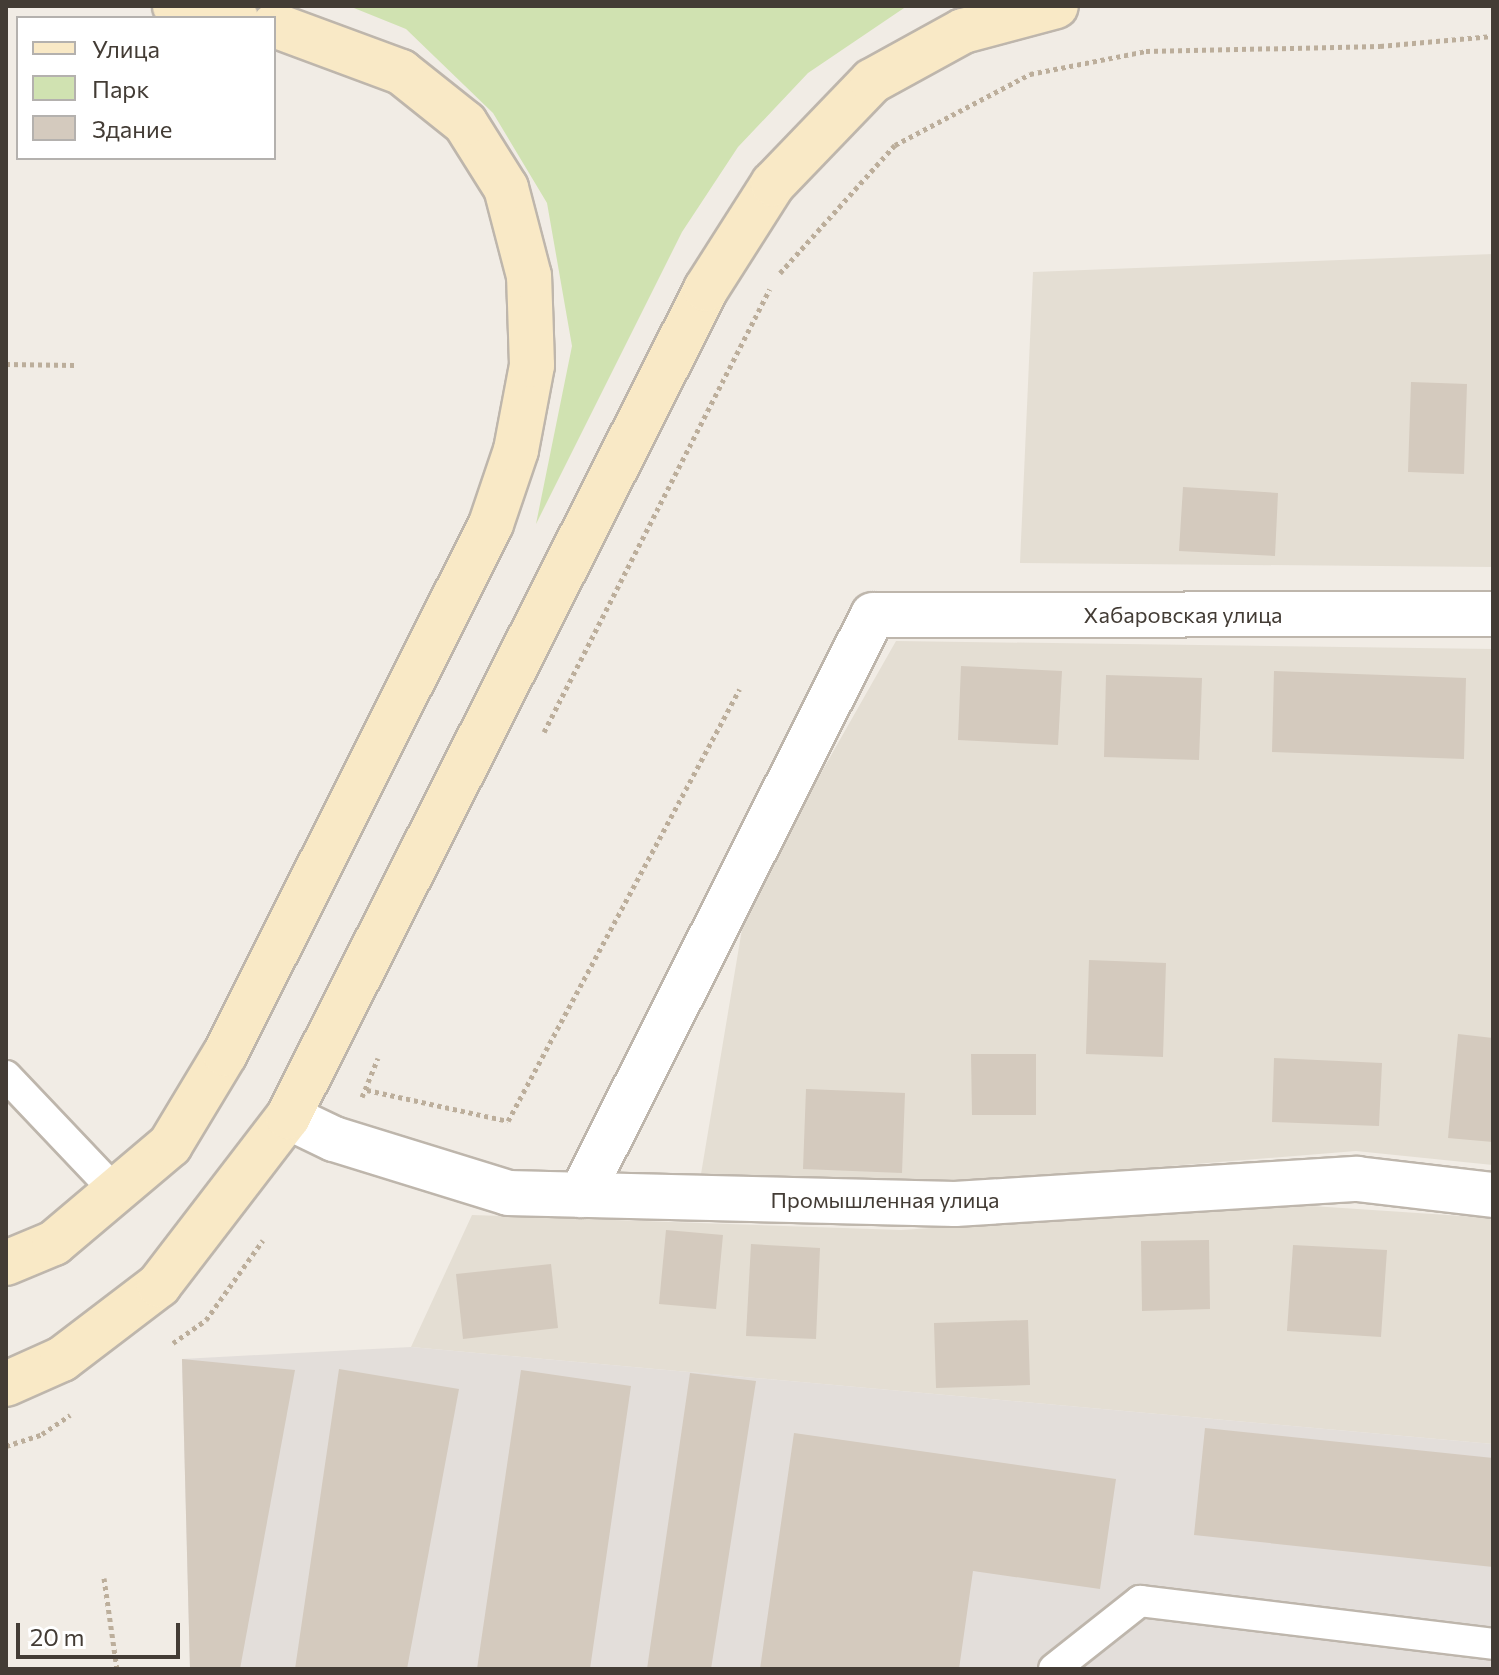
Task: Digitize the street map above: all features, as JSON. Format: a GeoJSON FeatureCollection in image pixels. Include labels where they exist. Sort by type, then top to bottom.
{"type":"FeatureCollection","features":[{"type":"Feature","properties":{"kind":"main road"},"geometry":{"type":"LineString","coordinates":[[175,6],[226,16]]}},
{"type":"Feature","properties":{"kind":"main road"},"geometry":{"type":"LineString","coordinates":[[6,1384],[62,1359],[159,1285],[288,1117],[706,289],[773,184],[872,81],[963,31],[1056,6]]}},
{"type":"Feature","properties":{"kind":"main road"},"geometry":{"type":"LineString","coordinates":[[6,1263],[54,1243],[118,1194],[170,1145],[225,1054],[484,538],[516,450],[532,365],[529,276],[506,188],[465,123],[401,72],[276,26]]}},
{"type":"Feature","properties":{"kind":"street","name":"Хабаровская улица"},"geometry":{"type":"LineString","coordinates":[[581,1195],[873,615],[1493,614]]}},
{"type":"Feature","properties":{"kind":"street","name":"Промышленная улица"},"geometry":{"type":"LineString","coordinates":[[288,1117],[334,1139],[508,1193],[955,1204],[1357,1179],[1493,1195]]}},
{"type":"Feature","properties":{"kind":"lane"},"geometry":{"type":"LineString","coordinates":[[6,1076],[118,1194]]}},
{"type":"Feature","properties":{"kind":"lane"},"geometry":{"type":"LineString","coordinates":[[1054,1669],[1140,1601],[1493,1644]]}},
{"type":"Feature","properties":{"kind":"path"},"geometry":{"type":"LineString","coordinates":[[540,739],[776,277],[895,145],[1030,74],[1146,51],[1380,46],[1493,36]]}},
{"type":"Feature","properties":{"kind":"path"},"geometry":{"type":"LineString","coordinates":[[6,364],[75,365]]}},
{"type":"Feature","properties":{"kind":"path"},"geometry":{"type":"LineString","coordinates":[[367,1090],[508,1121],[740,689]]}},
{"type":"Feature","properties":{"kind":"path"},"geometry":{"type":"LineString","coordinates":[[334,1139],[367,1090],[382,1047]]}},
{"type":"Feature","properties":{"kind":"path"},"geometry":{"type":"LineString","coordinates":[[168,1346],[206,1320],[270,1229]]}},
{"type":"Feature","properties":{"kind":"path"},"geometry":{"type":"LineString","coordinates":[[6,1446],[42,1434],[80,1408]]}},
{"type":"Feature","properties":{"kind":"path"},"geometry":{"type":"LineString","coordinates":[[104,1578],[117,1669]]}},
{"type":"Feature","properties":{"kind":"shaded area"},"geometry":{"type":"Polygon","coordinates":[[[1493,254],[1493,567],[1020,563],[1033,272],[1493,254]]]}},
{"type":"Feature","properties":{"kind":"shaded area"},"geometry":{"type":"Polygon","coordinates":[[[896,641],[1493,649],[1493,1165],[1356,1151],[911,1187],[700,1180],[746,905],[896,641]]]}},
{"type":"Feature","properties":{"kind":"shaded area"},"geometry":{"type":"Polygon","coordinates":[[[1297,1205],[1493,1218],[1493,1444],[411,1347],[472,1215],[901,1230],[1297,1205]]]}},
{"type":"Feature","properties":{"kind":"shaded area"},"geometry":{"type":"Polygon","coordinates":[[[411,1347],[1493,1444],[1493,1669],[190,1669],[182,1359],[411,1347]]]}},
{"type":"Feature","properties":{"kind":"green space"},"geometry":{"type":"Polygon","coordinates":[[[349,6],[907,6],[808,73],[738,147],[682,232],[536,524],[572,346],[547,203],[493,113],[406,29],[349,6]]]}},
{"type":"Feature","properties":{"kind":"building"},"geometry":{"type":"Polygon","coordinates":[[[1411,382],[1467,384],[1464,474],[1408,472],[1411,382]]]}},
{"type":"Feature","properties":{"kind":"building"},"geometry":{"type":"Polygon","coordinates":[[[1183,487],[1278,493],[1275,556],[1179,551],[1183,487]]]}},
{"type":"Feature","properties":{"kind":"building"},"geometry":{"type":"Polygon","coordinates":[[[961,666],[1062,671],[1058,745],[958,740],[961,666]]]}},
{"type":"Feature","properties":{"kind":"building"},"geometry":{"type":"Polygon","coordinates":[[[1274,671],[1466,678],[1464,759],[1272,752],[1274,671]]]}},
{"type":"Feature","properties":{"kind":"building"},"geometry":{"type":"Polygon","coordinates":[[[1106,675],[1202,678],[1199,760],[1104,757],[1106,675]]]}},
{"type":"Feature","properties":{"kind":"building"},"geometry":{"type":"Polygon","coordinates":[[[1089,960],[1166,963],[1163,1057],[1086,1054],[1089,960]]]}},
{"type":"Feature","properties":{"kind":"building"},"geometry":{"type":"Polygon","coordinates":[[[1458,1034],[1493,1038],[1493,1142],[1448,1138],[1458,1034]]]}},
{"type":"Feature","properties":{"kind":"building"},"geometry":{"type":"Polygon","coordinates":[[[971,1054],[1036,1054],[1036,1115],[972,1115],[971,1054]]]}},
{"type":"Feature","properties":{"kind":"building"},"geometry":{"type":"Polygon","coordinates":[[[1274,1058],[1382,1063],[1379,1126],[1272,1122],[1274,1058]]]}},
{"type":"Feature","properties":{"kind":"building"},"geometry":{"type":"Polygon","coordinates":[[[806,1089],[905,1093],[902,1173],[803,1169],[806,1089]]]}},
{"type":"Feature","properties":{"kind":"building"},"geometry":{"type":"Polygon","coordinates":[[[666,1230],[723,1235],[716,1309],[659,1304],[666,1230]]]}},
{"type":"Feature","properties":{"kind":"building"},"geometry":{"type":"Polygon","coordinates":[[[1209,1240],[1210,1309],[1142,1311],[1141,1241],[1209,1240]]]}},
{"type":"Feature","properties":{"kind":"building"},"geometry":{"type":"Polygon","coordinates":[[[751,1244],[820,1248],[816,1339],[746,1336],[751,1244]]]}},
{"type":"Feature","properties":{"kind":"building"},"geometry":{"type":"Polygon","coordinates":[[[1293,1245],[1387,1250],[1381,1337],[1287,1331],[1293,1245]]]}},
{"type":"Feature","properties":{"kind":"building"},"geometry":{"type":"Polygon","coordinates":[[[551,1264],[558,1328],[463,1339],[456,1274],[551,1264]]]}},
{"type":"Feature","properties":{"kind":"building"},"geometry":{"type":"Polygon","coordinates":[[[1028,1320],[1030,1385],[936,1388],[934,1323],[1028,1320]]]}},
{"type":"Feature","properties":{"kind":"building"},"geometry":{"type":"Polygon","coordinates":[[[182,1359],[295,1370],[240,1669],[190,1669],[182,1359]]]}},
{"type":"Feature","properties":{"kind":"building"},"geometry":{"type":"Polygon","coordinates":[[[339,1369],[459,1389],[407,1669],[295,1669],[339,1369]]]}},
{"type":"Feature","properties":{"kind":"building"},"geometry":{"type":"Polygon","coordinates":[[[521,1370],[631,1386],[590,1669],[477,1669],[521,1370]]]}},
{"type":"Feature","properties":{"kind":"building"},"geometry":{"type":"Polygon","coordinates":[[[690,1373],[756,1381],[711,1669],[647,1669],[690,1373]]]}},
{"type":"Feature","properties":{"kind":"building"},"geometry":{"type":"Polygon","coordinates":[[[1205,1428],[1493,1458],[1493,1567],[1194,1535],[1205,1428]]]}},
{"type":"Feature","properties":{"kind":"building"},"geometry":{"type":"Polygon","coordinates":[[[794,1433],[1116,1479],[1100,1589],[973,1571],[959,1669],[760,1669],[794,1433]]]}}]}
